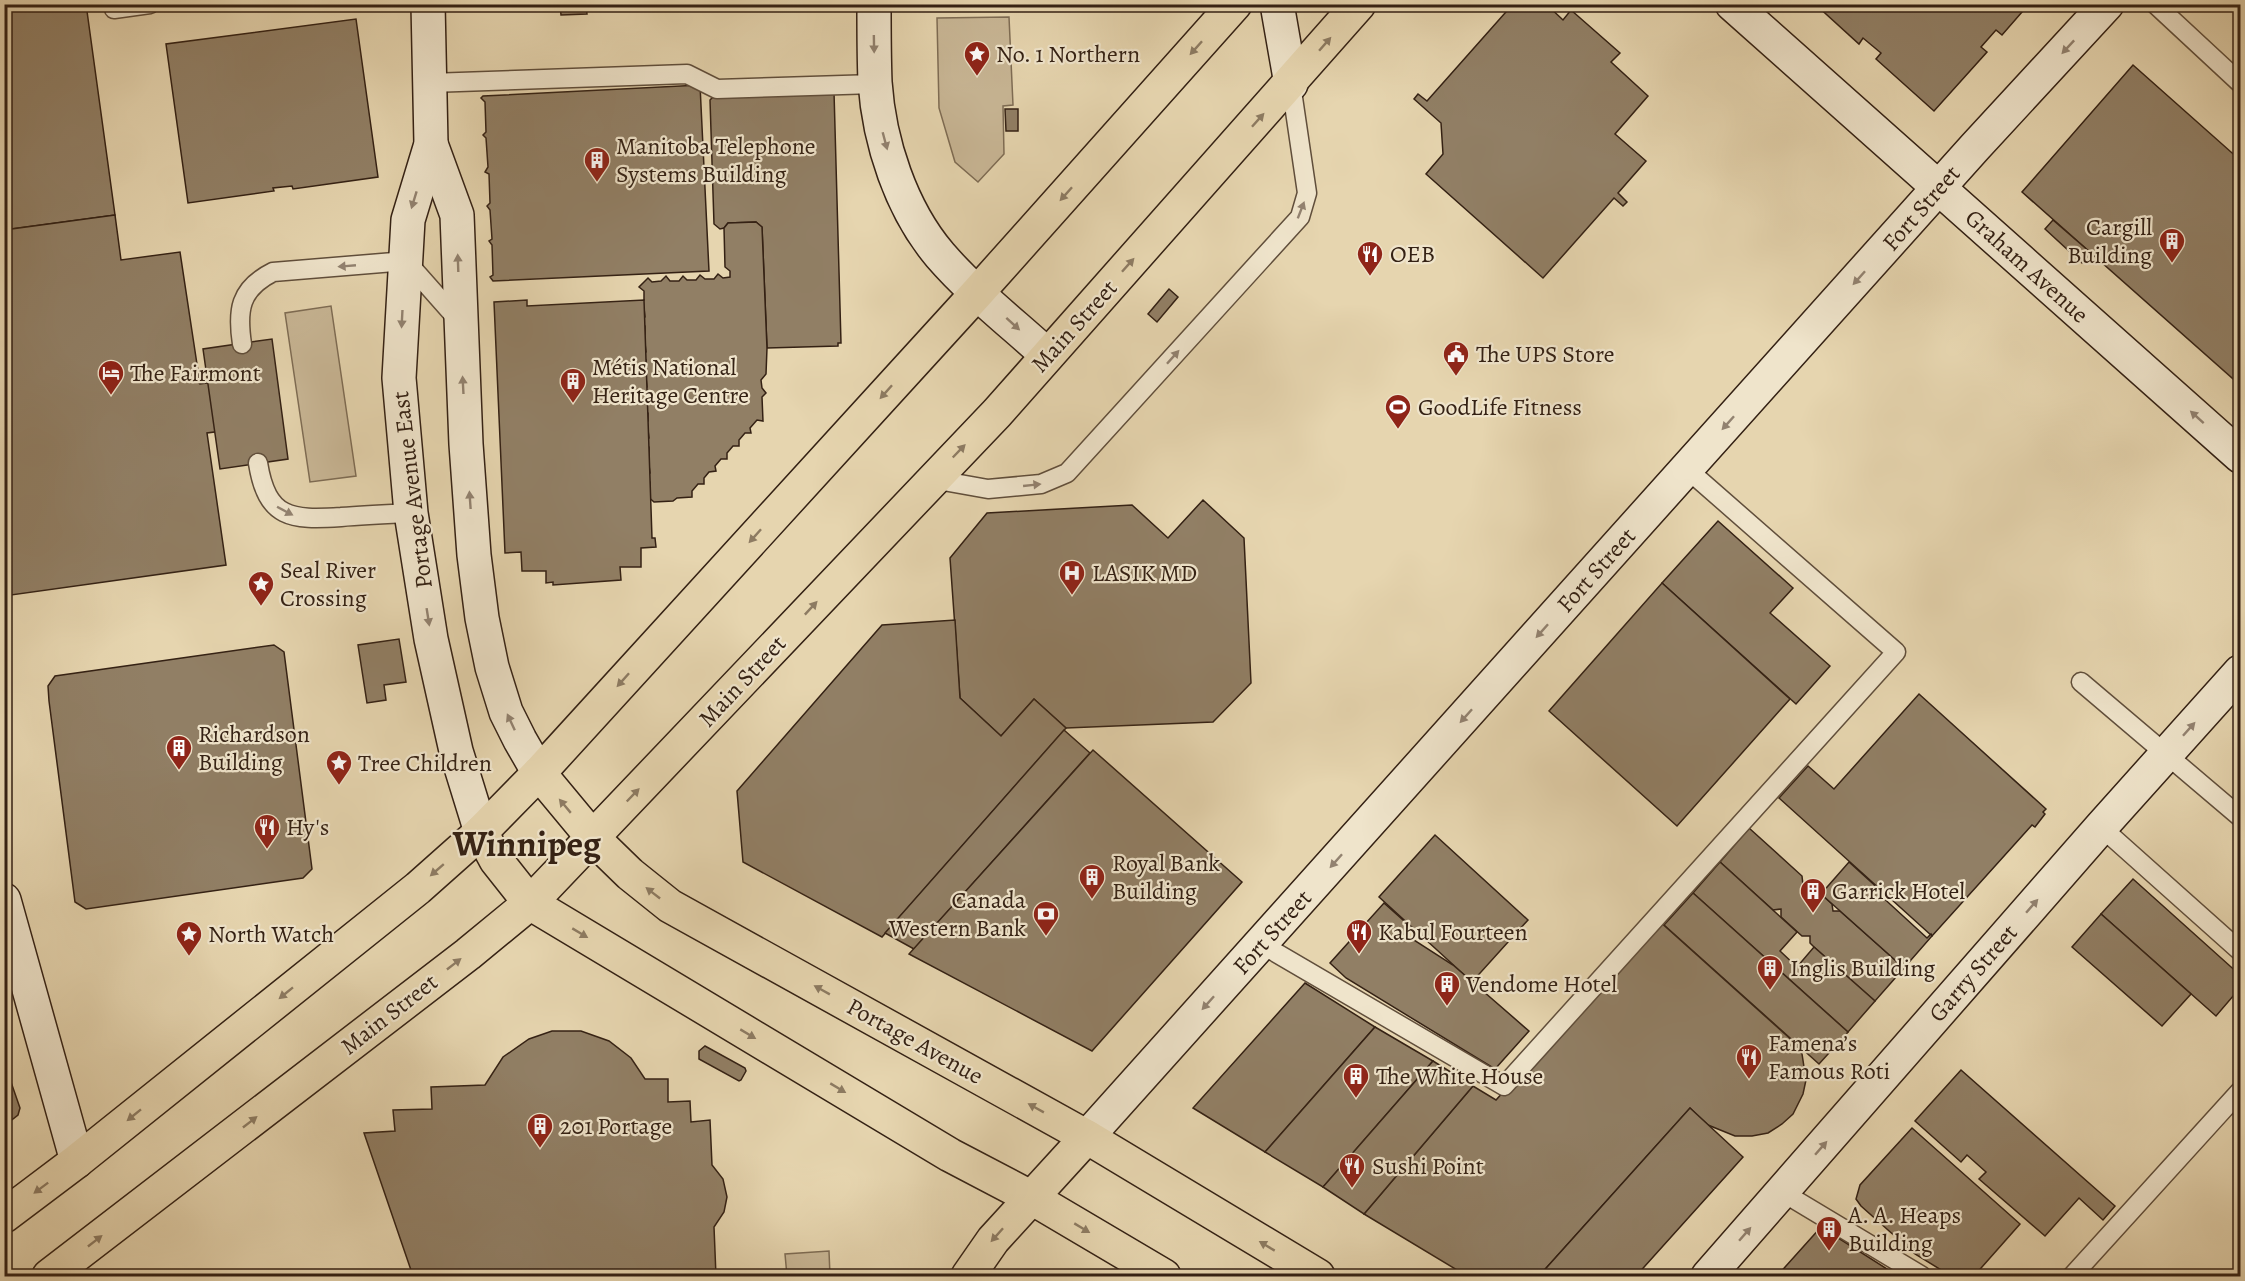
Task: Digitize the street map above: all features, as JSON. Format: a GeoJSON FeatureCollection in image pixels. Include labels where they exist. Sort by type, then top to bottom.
{"type":"FeatureCollection","features":[{"type":"Feature","properties":{"kind":"main road"},"geometry":{"type":"LineString","coordinates":[[4,1216],[77,1161],[418,888],[481,831],[539,773],[978,292],[1235,4]]}},
{"type":"Feature","properties":{"kind":"main road","name":"Main Street"},"geometry":{"type":"LineString","coordinates":[[49,1276],[530,903],[997,412],[1291,84],[1359,4]]}},
{"type":"Feature","properties":{"kind":"main road","name":"Portage Avenue"},"geometry":{"type":"LineString","coordinates":[[539,773],[593,838],[630,874],[670,906],[1087,1137],[1318,1276]]}},
{"type":"Feature","properties":{"kind":"main road"},"geometry":{"type":"LineString","coordinates":[[481,831],[496,860],[530,903],[950,1155],[1032,1198],[1164,1276]]}},
{"type":"Feature","properties":{"kind":"main road"},"geometry":{"type":"LineString","coordinates":[[968,1276],[993,1240],[1087,1137]]}},
{"type":"Feature","properties":{"kind":"street","name":"Portage Avenue East"},"geometry":{"type":"LineString","coordinates":[[428,4],[431,144],[408,220],[399,378],[411,513],[431,639],[456,751],[481,831]]}},
{"type":"Feature","properties":{"kind":"street"},"geometry":{"type":"LineString","coordinates":[[873,4],[875,84],[884,139],[901,189],[918,222],[940,255],[1047,355]]}},
{"type":"Feature","properties":{"kind":"street"},"geometry":{"type":"LineString","coordinates":[[1277,4],[1291,84]]}},
{"type":"Feature","properties":{"kind":"street","name":"Graham Avenue"},"geometry":{"type":"LineString","coordinates":[[1732,4],[2241,456]]}},
{"type":"Feature","properties":{"kind":"street","name":"Fort Street"},"geometry":{"type":"LineString","coordinates":[[1087,1137],[1939,188],[2108,4]]}},
{"type":"Feature","properties":{"kind":"street","name":"Portage Avenue East"},"geometry":{"type":"LineString","coordinates":[[431,144],[457,215],[460,322],[474,544],[482,618],[492,667],[506,711],[519,741],[539,773]]}},
{"type":"Feature","properties":{"kind":"street","name":"Garry Street"},"geometry":{"type":"LineString","coordinates":[[1708,1276],[2102,826],[2241,672]]}},
{"type":"Feature","properties":{"kind":"street"},"geometry":{"type":"LineString","coordinates":[[4,900],[77,1161]]}},
{"type":"Feature","properties":{"kind":"lane"},"geometry":{"type":"LineString","coordinates":[[114,9],[150,4]]}},
{"type":"Feature","properties":{"kind":"lane"},"geometry":{"type":"LineString","coordinates":[[2155,4],[2241,83]]}},
{"type":"Feature","properties":{"kind":"lane"},"geometry":{"type":"LineString","coordinates":[[430,83],[687,74],[717,89],[875,84]]}},
{"type":"Feature","properties":{"kind":"lane"},"geometry":{"type":"LineString","coordinates":[[932,479],[988,489],[1041,484],[1067,473],[1300,217],[1306,193],[1291,84]]}},
{"type":"Feature","properties":{"kind":"lane"},"geometry":{"type":"LineString","coordinates":[[242,344],[238,320],[241,303],[250,288],[260,278],[273,272],[406,261],[460,322]]}},
{"type":"Feature","properties":{"kind":"lane"},"geometry":{"type":"LineString","coordinates":[[258,463],[261,484],[268,497],[276,507],[287,514],[305,519],[411,513]]}},
{"type":"Feature","properties":{"kind":"lane"},"geometry":{"type":"LineString","coordinates":[[1262,944],[1504,1086],[1896,652],[1687,469]]}},
{"type":"Feature","properties":{"kind":"lane"},"geometry":{"type":"LineString","coordinates":[[2081,682],[2241,817]]}},
{"type":"Feature","properties":{"kind":"lane"},"geometry":{"type":"LineString","coordinates":[[2102,826],[2241,951]]}},
{"type":"Feature","properties":{"kind":"lane"},"geometry":{"type":"LineString","coordinates":[[2072,1276],[2241,1091]]}},
{"type":"Feature","properties":{"kind":"lane"},"geometry":{"type":"LineString","coordinates":[[1782,1192],[1922,1276]]}},
{"type":"Feature","properties":{"kind":"shaded area"},"geometry":{"type":"Polygon","coordinates":[[[1009,17],[1013,105],[1003,106],[1004,154],[978,182],[955,162],[939,108],[937,18],[1009,17]]]}},
{"type":"Feature","properties":{"kind":"shaded area"},"geometry":{"type":"Polygon","coordinates":[[[331,306],[356,476],[310,482],[285,313],[331,306]]]}},
{"type":"Feature","properties":{"kind":"shaded area"},"geometry":{"type":"Polygon","coordinates":[[[829,1251],[830,1276],[787,1276],[785,1254],[829,1251]]]}},
{"type":"Feature","properties":{"kind":"building"},"geometry":{"type":"Polygon","coordinates":[[[4,4],[86,4],[115,215],[4,230],[4,4]]]}},
{"type":"Feature","properties":{"kind":"building"},"geometry":{"type":"Polygon","coordinates":[[[560,4],[586,4],[587,14],[561,15],[560,4]]]}},
{"type":"Feature","properties":{"kind":"building"},"geometry":{"type":"Polygon","coordinates":[[[1513,4],[1546,4],[1563,20],[1571,10],[1620,53],[1611,62],[1648,96],[1615,134],[1646,161],[1618,193],[1627,202],[1623,206],[1614,198],[1543,278],[1426,174],[1443,154],[1441,123],[1414,99],[1418,94],[1427,101],[1513,4]]]}},
{"type":"Feature","properties":{"kind":"building"},"geometry":{"type":"Polygon","coordinates":[[[1815,4],[2029,4],[2002,35],[1996,30],[1981,47],[1987,52],[1934,111],[1876,59],[1881,53],[1863,38],[1859,44],[1815,4]]]}},
{"type":"Feature","properties":{"kind":"building"},"geometry":{"type":"Polygon","coordinates":[[[356,19],[378,177],[293,189],[292,186],[273,188],[274,191],[188,203],[166,44],[356,19]]]}},
{"type":"Feature","properties":{"kind":"building","name":"Cargill Building"},"geometry":{"type":"Polygon","coordinates":[[[2133,65],[2240,160],[2240,385],[2022,192],[2133,65]]]}},
{"type":"Feature","properties":{"kind":"building","name":"Manitoba Telephone Systems Building"},"geometry":{"type":"Polygon","coordinates":[[[700,85],[709,271],[493,281],[490,277],[493,275],[492,245],[489,241],[492,239],[490,210],[487,206],[490,203],[489,174],[485,172],[488,167],[486,138],[483,135],[486,132],[485,102],[481,98],[483,96],[700,85]]]}},
{"type":"Feature","properties":{"kind":"building"},"geometry":{"type":"Polygon","coordinates":[[[834,92],[841,343],[838,343],[838,346],[767,348],[762,227],[756,222],[728,223],[720,229],[714,224],[710,100],[714,96],[834,92]]]}},
{"type":"Feature","properties":{"kind":"building"},"geometry":{"type":"Polygon","coordinates":[[[1005,109],[1018,109],[1018,131],[1006,131],[1005,109]]]}},
{"type":"Feature","properties":{"kind":"building","name":"The Fairmont"},"geometry":{"type":"Polygon","coordinates":[[[115,215],[121,260],[180,252],[200,384],[215,382],[222,431],[207,433],[226,565],[4,596],[4,230],[115,215]]]}},
{"type":"Feature","properties":{"kind":"building"},"geometry":{"type":"Polygon","coordinates":[[[2053,220],[2091,253],[2082,263],[2045,229],[2053,220]]]}},
{"type":"Feature","properties":{"kind":"building"},"geometry":{"type":"Polygon","coordinates":[[[756,222],[762,227],[767,348],[766,374],[761,380],[762,388],[766,393],[762,397],[763,421],[757,420],[750,428],[751,433],[745,433],[739,440],[739,446],[733,446],[727,453],[727,459],[721,459],[715,466],[716,471],[709,472],[704,478],[704,484],[698,484],[692,491],[692,497],[654,502],[646,495],[650,490],[650,482],[645,478],[650,473],[649,465],[645,460],[649,456],[649,447],[644,443],[649,438],[648,430],[643,426],[648,421],[648,413],[643,409],[647,404],[647,395],[642,391],[647,387],[646,378],[642,373],[646,369],[646,360],[641,356],[646,352],[645,343],[641,339],[645,334],[645,326],[640,321],[645,317],[644,308],[640,304],[644,300],[644,291],[639,287],[648,278],[652,282],[661,281],[666,276],[670,281],[679,281],[683,276],[687,280],[696,280],[700,275],[705,279],[714,279],[718,274],[723,278],[730,277],[730,271],[725,267],[724,228],[728,223],[756,222]]]}},
{"type":"Feature","properties":{"kind":"building"},"geometry":{"type":"Polygon","coordinates":[[[1169,289],[1178,297],[1157,322],[1148,314],[1169,289]]]}},
{"type":"Feature","properties":{"kind":"building","name":"Métis National Heritage Centre"},"geometry":{"type":"Polygon","coordinates":[[[527,300],[527,306],[644,300],[652,538],[655,538],[656,547],[641,548],[641,567],[620,567],[621,580],[553,585],[553,582],[546,583],[546,571],[522,571],[521,552],[505,553],[494,302],[527,300]]]}},
{"type":"Feature","properties":{"kind":"building"},"geometry":{"type":"Polygon","coordinates":[[[272,339],[288,459],[220,469],[203,349],[272,339]]]}},
{"type":"Feature","properties":{"kind":"building"},"geometry":{"type":"Polygon","coordinates":[[[1203,500],[1244,538],[1251,683],[1213,722],[1066,728],[1034,699],[1001,736],[960,698],[950,558],[987,513],[1132,505],[1168,538],[1203,500]]]}},
{"type":"Feature","properties":{"kind":"building"},"geometry":{"type":"Polygon","coordinates":[[[1718,521],[1793,588],[1770,613],[1830,666],[1796,704],[1662,583],[1718,521]]]}},
{"type":"Feature","properties":{"kind":"building"},"geometry":{"type":"Polygon","coordinates":[[[1662,583],[1790,699],[1677,826],[1549,711],[1662,583]]]}},
{"type":"Feature","properties":{"kind":"building"},"geometry":{"type":"Polygon","coordinates":[[[955,620],[960,698],[1001,736],[1034,699],[1066,728],[882,937],[743,862],[737,791],[882,625],[955,620]]]}},
{"type":"Feature","properties":{"kind":"building"},"geometry":{"type":"Polygon","coordinates":[[[399,639],[406,682],[384,685],[386,700],[367,703],[358,645],[399,639]]]}},
{"type":"Feature","properties":{"kind":"building","name":"Richardson Building"},"geometry":{"type":"Polygon","coordinates":[[[274,645],[284,652],[312,869],[303,878],[86,909],[75,902],[49,701],[48,686],[55,676],[274,645]]]}},
{"type":"Feature","properties":{"kind":"building"},"geometry":{"type":"Polygon","coordinates":[[[1919,694],[2046,809],[2035,827],[2032,825],[1932,936],[1779,798],[1808,766],[1834,789],[1919,694]]]}},
{"type":"Feature","properties":{"kind":"building"},"geometry":{"type":"Polygon","coordinates":[[[1064,730],[1090,753],[914,949],[885,933],[1064,730]]]}},
{"type":"Feature","properties":{"kind":"building","name":"Royal Bank Building"},"geometry":{"type":"Polygon","coordinates":[[[1093,750],[1242,882],[1092,1051],[909,954],[1093,750]]]}},
{"type":"Feature","properties":{"kind":"building","name":"Garrick Hotel"},"geometry":{"type":"Polygon","coordinates":[[[1749,828],[1802,876],[1803,885],[1811,885],[1832,904],[1833,911],[1840,911],[1904,968],[1875,1001],[1810,943],[1810,936],[1802,936],[1781,917],[1781,909],[1773,910],[1720,862],[1749,828]]]}},
{"type":"Feature","properties":{"kind":"building"},"geometry":{"type":"Polygon","coordinates":[[[1435,835],[1528,920],[1472,982],[1379,897],[1435,835]]]}},
{"type":"Feature","properties":{"kind":"building"},"geometry":{"type":"Polygon","coordinates":[[[1720,862],[1797,932],[1780,951],[1797,967],[1814,947],[1875,1001],[1848,1032],[1693,893],[1720,862]]]}},
{"type":"Feature","properties":{"kind":"building"},"geometry":{"type":"Polygon","coordinates":[[[1849,862],[1881,891],[1879,894],[1927,938],[1931,934],[1932,936],[1904,968],[1821,894],[1849,862]]]}},
{"type":"Feature","properties":{"kind":"building"},"geometry":{"type":"Polygon","coordinates":[[[2133,879],[2240,975],[2240,988],[2216,1016],[2101,914],[2133,879]]]}},
{"type":"Feature","properties":{"kind":"building","name":"Inglis Building"},"geometry":{"type":"Polygon","coordinates":[[[1693,893],[1848,1032],[1819,1064],[1664,925],[1693,893]]]}},
{"type":"Feature","properties":{"kind":"building","name":"Vendome Hotel"},"geometry":{"type":"Polygon","coordinates":[[[1384,903],[1413,929],[1406,935],[1453,965],[1529,1031],[1495,1069],[1346,978],[1330,963],[1384,903]]]}},
{"type":"Feature","properties":{"kind":"building"},"geometry":{"type":"Polygon","coordinates":[[[2101,914],[2191,994],[2162,1026],[2072,947],[2101,914]]]}},
{"type":"Feature","properties":{"kind":"building"},"geometry":{"type":"Polygon","coordinates":[[[1658,920],[1795,1043],[1802,1054],[1806,1080],[1803,1094],[1793,1114],[1768,1133],[1735,1136],[1708,1125],[1690,1108],[1539,1276],[1467,1276],[1364,1214],[1473,1086],[1496,1100],[1658,920]]]}},
{"type":"Feature","properties":{"kind":"building"},"geometry":{"type":"Polygon","coordinates":[[[1305,983],[1375,1027],[1265,1152],[1193,1108],[1305,983]]]}},
{"type":"Feature","properties":{"kind":"building","name":"The White House"},"geometry":{"type":"Polygon","coordinates":[[[1375,1027],[1433,1061],[1323,1187],[1265,1152],[1375,1027]]]}},
{"type":"Feature","properties":{"kind":"building","name":"201 Portage"},"geometry":{"type":"Polygon","coordinates":[[[552,1031],[581,1031],[609,1041],[631,1058],[645,1079],[668,1079],[668,1102],[690,1101],[691,1122],[710,1120],[712,1165],[723,1179],[727,1197],[724,1212],[714,1227],[716,1276],[413,1276],[364,1133],[395,1131],[393,1110],[432,1109],[431,1087],[485,1085],[503,1057],[529,1039],[552,1031]]]}},
{"type":"Feature","properties":{"kind":"building"},"geometry":{"type":"Polygon","coordinates":[[[705,1046],[745,1068],[746,1071],[741,1080],[699,1059],[699,1051],[705,1046]]]}},
{"type":"Feature","properties":{"kind":"building"},"geometry":{"type":"Polygon","coordinates":[[[1433,1061],[1473,1086],[1364,1214],[1323,1187],[1433,1061]]]}},
{"type":"Feature","properties":{"kind":"building"},"geometry":{"type":"Polygon","coordinates":[[[4,1062],[20,1108],[18,1115],[4,1126],[4,1062]]]}},
{"type":"Feature","properties":{"kind":"building"},"geometry":{"type":"Polygon","coordinates":[[[1961,1070],[2115,1206],[2103,1220],[2079,1198],[2045,1236],[1979,1179],[1986,1172],[1967,1155],[1961,1162],[1915,1121],[1961,1070]]]}},
{"type":"Feature","properties":{"kind":"building"},"geometry":{"type":"Polygon","coordinates":[[[1690,1108],[1743,1157],[1636,1276],[1539,1276],[1690,1108]]]}},
{"type":"Feature","properties":{"kind":"building"},"geometry":{"type":"Polygon","coordinates":[[[1912,1128],[2020,1224],[1974,1276],[1951,1276],[1915,1254],[1856,1199],[1860,1185],[1912,1128]]]}},
{"type":"Feature","properties":{"kind":"building","name":"A. A. Heaps Building"},"geometry":{"type":"Polygon","coordinates":[[[1821,1227],[1898,1276],[1777,1276],[1821,1227]]]}},
{"type":"Feature","properties":{"kind":"building"},"geometry":{"type":"Polygon","coordinates":[[[1037,1271],[1046,1276],[1032,1276],[1037,1271]]]}},
{"type":"Feature","properties":{"kind":"place","name":"No. 1 Northern"},"geometry":{"type":"Point","coordinates":[977,77]}},
{"type":"Feature","properties":{"kind":"place","name":"Manitoba Telephone Systems Building"},"geometry":{"type":"Point","coordinates":[597,183]}},
{"type":"Feature","properties":{"kind":"place","name":"Cargill Building"},"geometry":{"type":"Point","coordinates":[2172,264]}},
{"type":"Feature","properties":{"kind":"place","name":"OEB"},"geometry":{"type":"Point","coordinates":[1370,277]}},
{"type":"Feature","properties":{"kind":"place","name":"The UPS Store"},"geometry":{"type":"Point","coordinates":[1456,377]}},
{"type":"Feature","properties":{"kind":"place","name":"The Fairmont"},"geometry":{"type":"Point","coordinates":[111,396]}},
{"type":"Feature","properties":{"kind":"place","name":"Métis National Heritage Centre"},"geometry":{"type":"Point","coordinates":[573,404]}},
{"type":"Feature","properties":{"kind":"place","name":"GoodLife Fitness"},"geometry":{"type":"Point","coordinates":[1398,430]}},
{"type":"Feature","properties":{"kind":"place","name":"LASIK MD"},"geometry":{"type":"Point","coordinates":[1072,596]}},
{"type":"Feature","properties":{"kind":"place","name":"Seal River Crossing"},"geometry":{"type":"Point","coordinates":[261,607]}},
{"type":"Feature","properties":{"kind":"place","name":"Richardson Building"},"geometry":{"type":"Point","coordinates":[179,771]}},
{"type":"Feature","properties":{"kind":"place","name":"Tree Children"},"geometry":{"type":"Point","coordinates":[339,786]}},
{"type":"Feature","properties":{"kind":"place","name":"Hy's"},"geometry":{"type":"Point","coordinates":[267,850]}},
{"type":"Feature","properties":{"kind":"place","name":"Royal Bank Building"},"geometry":{"type":"Point","coordinates":[1092,900]}},
{"type":"Feature","properties":{"kind":"place","name":"Garrick Hotel"},"geometry":{"type":"Point","coordinates":[1813,914]}},
{"type":"Feature","properties":{"kind":"place","name":"Canada Western Bank"},"geometry":{"type":"Point","coordinates":[1046,937]}},
{"type":"Feature","properties":{"kind":"place","name":"Kabul Fourteen"},"geometry":{"type":"Point","coordinates":[1359,955]}},
{"type":"Feature","properties":{"kind":"place","name":"North Watch"},"geometry":{"type":"Point","coordinates":[189,957]}},
{"type":"Feature","properties":{"kind":"place","name":"Inglis Building"},"geometry":{"type":"Point","coordinates":[1770,991]}},
{"type":"Feature","properties":{"kind":"place","name":"Vendome Hotel"},"geometry":{"type":"Point","coordinates":[1447,1007]}},
{"type":"Feature","properties":{"kind":"place","name":"Famena’s Famous Roti"},"geometry":{"type":"Point","coordinates":[1749,1080]}},
{"type":"Feature","properties":{"kind":"place","name":"The White House"},"geometry":{"type":"Point","coordinates":[1356,1099]}},
{"type":"Feature","properties":{"kind":"place","name":"201 Portage"},"geometry":{"type":"Point","coordinates":[540,1149]}},
{"type":"Feature","properties":{"kind":"place","name":"Sushi Point"},"geometry":{"type":"Point","coordinates":[1352,1189]}},
{"type":"Feature","properties":{"kind":"place","name":"A. A. Heaps Building"},"geometry":{"type":"Point","coordinates":[1829,1252]}},
{"type":"Feature","properties":{"kind":"district","name":"Winnipeg"},"geometry":{"type":"Point","coordinates":[527,843]}}]}
